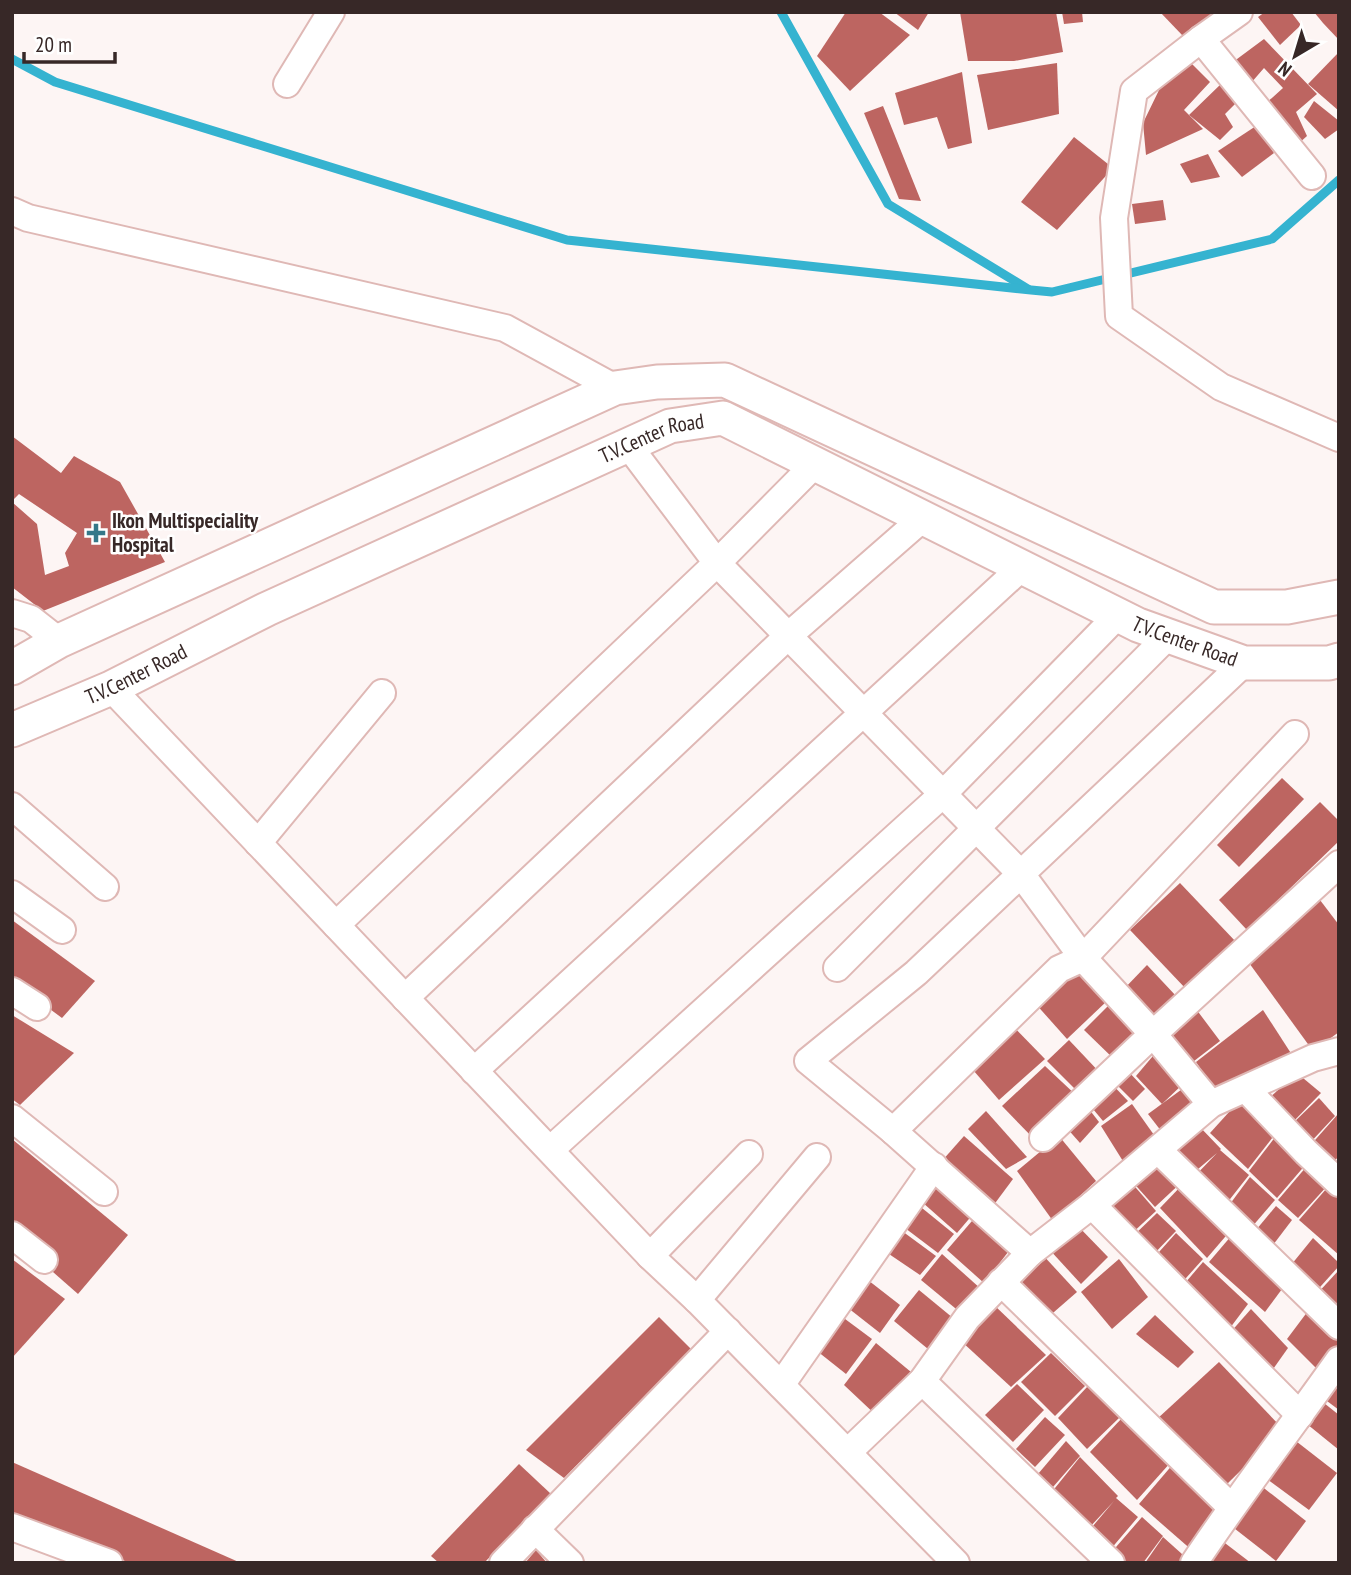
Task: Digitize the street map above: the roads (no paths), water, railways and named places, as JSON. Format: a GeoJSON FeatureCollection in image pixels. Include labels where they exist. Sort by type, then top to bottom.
{"type":"FeatureCollection","features":[{"type":"Feature","properties":{"kind":"street"},"geometry":{"type":"LineString","coordinates":[[287,84],[331,12]]}},
{"type":"Feature","properties":{"kind":"street"},"geometry":{"type":"LineString","coordinates":[[1239,12],[1134,91],[1114,218],[1119,316],[1221,387],[1339,438]]}},
{"type":"Feature","properties":{"kind":"street"},"geometry":{"type":"LineString","coordinates":[[1201,39],[1312,176]]}},
{"type":"Feature","properties":{"kind":"street"},"geometry":{"type":"LineString","coordinates":[[12,211],[27,218],[505,328],[615,388]]}},
{"type":"Feature","properties":{"kind":"street","name":"T.V.Center Road"},"geometry":{"type":"LineString","coordinates":[[12,668],[59,641],[615,388],[657,382],[724,380],[1214,607],[1287,607],[1339,597]]}},
{"type":"Feature","properties":{"kind":"street","name":"T.V.Center Road"},"geometry":{"type":"LineString","coordinates":[[12,730],[111,688],[267,609],[670,426],[723,418],[1141,625],[1244,663],[1329,663],[1339,660]]}},
{"type":"Feature","properties":{"kind":"street"},"geometry":{"type":"LineString","coordinates":[[628,445],[717,563],[1021,874],[1083,958],[1153,1034],[1211,1104]]}},
{"type":"Feature","properties":{"kind":"street"},"geometry":{"type":"LineString","coordinates":[[336,925],[717,563],[815,464]]}},
{"type":"Feature","properties":{"kind":"street"},"geometry":{"type":"LineString","coordinates":[[405,998],[788,636],[923,518]]}},
{"type":"Feature","properties":{"kind":"street"},"geometry":{"type":"LineString","coordinates":[[474,1071],[1021,567]]}},
{"type":"Feature","properties":{"kind":"street"},"geometry":{"type":"LineString","coordinates":[[837,968],[977,828],[1141,625],[1160,582]]}},
{"type":"Feature","properties":{"kind":"street"},"geometry":{"type":"LineString","coordinates":[[12,613],[31,619],[59,641]]}},
{"type":"Feature","properties":{"kind":"street"},"geometry":{"type":"LineString","coordinates":[[550,1150],[943,794],[1141,625]]}},
{"type":"Feature","properties":{"kind":"street"},"geometry":{"type":"LineString","coordinates":[[1030,1253],[934,1166],[808,1061],[916,973],[1244,663]]}},
{"type":"Feature","properties":{"kind":"street"},"geometry":{"type":"LineString","coordinates":[[111,688],[650,1256],[848,1452],[945,1559]]}},
{"type":"Feature","properties":{"kind":"street"},"geometry":{"type":"LineString","coordinates":[[258,843],[382,693]]}},
{"type":"Feature","properties":{"kind":"street"},"geometry":{"type":"LineString","coordinates":[[893,1131],[1059,969],[1083,958],[1295,734]]}},
{"type":"Feature","properties":{"kind":"street"},"geometry":{"type":"LineString","coordinates":[[12,807],[105,887]]}},
{"type":"Feature","properties":{"kind":"street"},"geometry":{"type":"LineString","coordinates":[[1043,1138],[1339,864]]}},
{"type":"Feature","properties":{"kind":"street"},"geometry":{"type":"LineString","coordinates":[[12,894],[62,929]]}},
{"type":"Feature","properties":{"kind":"street"},"geometry":{"type":"LineString","coordinates":[[12,990],[37,1007]]}},
{"type":"Feature","properties":{"kind":"street"},"geometry":{"type":"LineString","coordinates":[[848,1452],[922,1381],[967,1318],[1030,1253],[1092,1205],[1211,1104],[1313,1058],[1339,1051]]}},
{"type":"Feature","properties":{"kind":"street"},"geometry":{"type":"LineString","coordinates":[[1246,1089],[1339,1183]]}},
{"type":"Feature","properties":{"kind":"street"},"geometry":{"type":"LineString","coordinates":[[12,1118],[104,1192]]}},
{"type":"Feature","properties":{"kind":"street"},"geometry":{"type":"LineString","coordinates":[[1158,1150],[1339,1326]]}},
{"type":"Feature","properties":{"kind":"street"},"geometry":{"type":"LineString","coordinates":[[650,1256],[748,1154]]}},
{"type":"Feature","properties":{"kind":"street"},"geometry":{"type":"LineString","coordinates":[[697,1300],[817,1157]]}},
{"type":"Feature","properties":{"kind":"street"},"geometry":{"type":"LineString","coordinates":[[781,1385],[934,1166]]}},
{"type":"Feature","properties":{"kind":"street"},"geometry":{"type":"LineString","coordinates":[[1092,1205],[1300,1415]]}},
{"type":"Feature","properties":{"kind":"street"},"geometry":{"type":"LineString","coordinates":[[12,1236],[44,1260]]}},
{"type":"Feature","properties":{"kind":"street"},"geometry":{"type":"LineString","coordinates":[[1001,1282],[1231,1507]]}},
{"type":"Feature","properties":{"kind":"street"},"geometry":{"type":"LineString","coordinates":[[503,1563],[728,1331]]}},
{"type":"Feature","properties":{"kind":"street"},"geometry":{"type":"LineString","coordinates":[[1194,1563],[1231,1507],[1339,1360]]}},
{"type":"Feature","properties":{"kind":"street"},"geometry":{"type":"LineString","coordinates":[[922,1381],[1111,1563]]}},
{"type":"Feature","properties":{"kind":"street"},"geometry":{"type":"LineString","coordinates":[[12,1527],[109,1563]]}},
{"type":"Feature","properties":{"kind":"street"},"geometry":{"type":"LineString","coordinates":[[535,1529],[570,1563]]}},
{"type":"Feature","properties":{"kind":"waterway"},"geometry":{"type":"LineString","coordinates":[[781,12],[888,204],[1028,289]]}},
{"type":"Feature","properties":{"kind":"waterway"},"geometry":{"type":"LineString","coordinates":[[12,59],[55,82],[567,240],[1052,292],[1272,239],[1339,180]]}},
{"type":"Feature","properties":{"kind":"place","name":"Ikon Multispeciality Hospital"},"geometry":{"type":"Point","coordinates":[96,533]}}]}
